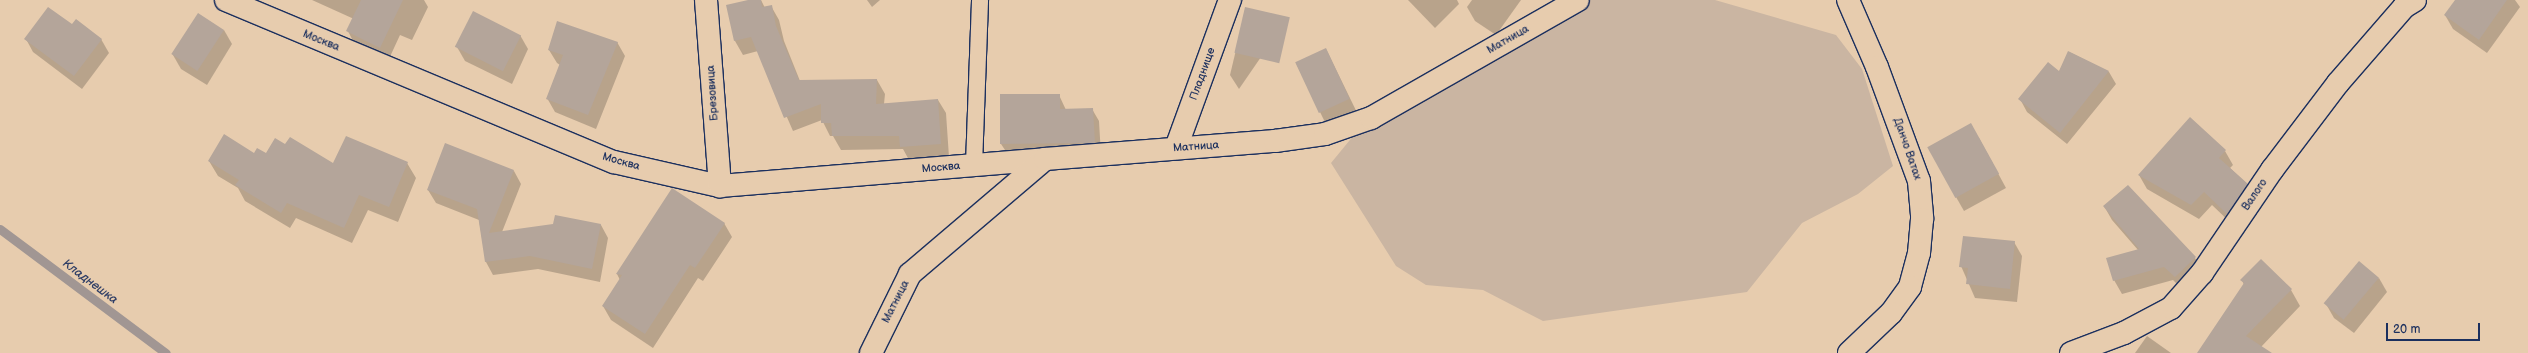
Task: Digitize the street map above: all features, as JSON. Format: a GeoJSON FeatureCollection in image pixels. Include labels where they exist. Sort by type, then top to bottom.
{"type":"FeatureCollection","features":[{"type":"Feature","properties":{"kind":"street","name":"Москва"},"geometry":{"type":"LineString","coordinates":[[226,0],[614,162],[720,186],[1045,159]]}},
{"type":"Feature","properties":{"kind":"street","name":"Брезовица"},"geometry":{"type":"LineString","coordinates":[[706,0],[720,186]]}},
{"type":"Feature","properties":{"kind":"street","name":"Пладнище"},"geometry":{"type":"LineString","coordinates":[[1176,148],[1230,0]]}},
{"type":"Feature","properties":{"kind":"street","name":"Матница"},"geometry":{"type":"LineString","coordinates":[[871,353],[910,274],[1045,159],[1274,141],[1325,134],[1371,118],[1578,0]]}},
{"type":"Feature","properties":{"kind":"street","name":"Данчо Ватах"},"geometry":{"type":"LineString","coordinates":[[1848,0],[1878,67],[1919,181],[1922,219],[1919,253],[1910,286],[1891,313],[1849,353]]}},
{"type":"Feature","properties":{"kind":"street","name":"Валого"},"geometry":{"type":"LineString","coordinates":[[2071,353],[2124,333],[2171,308],[2202,273],[2272,170],[2338,83],[2404,8],[2415,0]]}},
{"type":"Feature","properties":{"kind":"lane"},"geometry":{"type":"LineString","coordinates":[[974,165],[980,0]]}},
{"type":"Feature","properties":{"kind":"shaded area"},"geometry":{"type":"Polygon","coordinates":[[[1583,0],[1715,0],[1836,35],[1862,69],[1893,166],[1858,194],[1802,223],[1747,292],[1543,321],[1483,290],[1426,285],[1396,266],[1331,163],[1354,135],[1583,0]]]}},
{"type":"Feature","properties":{"kind":"building"},"geometry":{"type":"Polygon","coordinates":[[[361,0],[403,0],[380,48],[346,31],[361,0]]]}},
{"type":"Feature","properties":{"kind":"building"},"geometry":{"type":"Polygon","coordinates":[[[748,0],[761,0],[762,7],[772,5],[776,26],[799,80],[877,79],[876,104],[938,99],[941,144],[900,147],[899,136],[832,136],[831,123],[821,123],[821,104],[784,118],[751,37],[734,41],[726,5],[748,0]]]}},
{"type":"Feature","properties":{"kind":"building"},"geometry":{"type":"Polygon","coordinates":[[[2455,0],[2507,0],[2479,40],[2444,15],[2455,0]]]}},
{"type":"Feature","properties":{"kind":"building"},"geometry":{"type":"Polygon","coordinates":[[[48,7],[72,24],[76,19],[102,39],[74,76],[24,39],[48,7]]]}},
{"type":"Feature","properties":{"kind":"building"},"geometry":{"type":"Polygon","coordinates":[[[1245,7],[1290,17],[1279,63],[1234,53],[1245,7]]]}},
{"type":"Feature","properties":{"kind":"building"},"geometry":{"type":"Polygon","coordinates":[[[473,11],[521,36],[503,71],[455,47],[473,11]]]}},
{"type":"Feature","properties":{"kind":"building"},"geometry":{"type":"Polygon","coordinates":[[[198,13],[224,30],[197,71],[171,54],[198,13]]]}},
{"type":"Feature","properties":{"kind":"building"},"geometry":{"type":"Polygon","coordinates":[[[557,21],[618,42],[588,115],[546,99],[563,55],[548,50],[557,21]]]}},
{"type":"Feature","properties":{"kind":"building"},"geometry":{"type":"Polygon","coordinates":[[[1326,48],[1350,99],[1319,113],[1295,62],[1326,48]]]}},
{"type":"Feature","properties":{"kind":"building"},"geometry":{"type":"Polygon","coordinates":[[[2068,51],[2109,71],[2060,133],[2018,99],[2048,62],[2059,71],[2068,51]]]}},
{"type":"Feature","properties":{"kind":"building"},"geometry":{"type":"Polygon","coordinates":[[[1000,94],[1060,94],[1060,109],[1093,108],[1095,143],[1000,144],[1000,94]]]}},
{"type":"Feature","properties":{"kind":"building"},"geometry":{"type":"Polygon","coordinates":[[[2190,117],[2226,150],[2219,158],[2248,184],[2227,214],[2204,192],[2191,205],[2138,175],[2190,117]]]}},
{"type":"Feature","properties":{"kind":"building"},"geometry":{"type":"Polygon","coordinates":[[[1971,123],[1999,174],[1955,198],[1927,147],[1971,123]]]}},
{"type":"Feature","properties":{"kind":"building"},"geometry":{"type":"Polygon","coordinates":[[[224,134],[254,153],[257,148],[266,153],[275,138],[285,144],[290,137],[333,163],[346,136],[408,162],[389,207],[359,195],[344,228],[287,203],[281,213],[235,185],[239,180],[208,161],[224,134]]]}},
{"type":"Feature","properties":{"kind":"building"},"geometry":{"type":"Polygon","coordinates":[[[445,143],[514,170],[489,233],[553,224],[555,215],[601,224],[592,269],[530,256],[485,262],[477,209],[427,190],[445,143]]]}},
{"type":"Feature","properties":{"kind":"building"},"geometry":{"type":"Polygon","coordinates":[[[2128,185],[2196,257],[2175,277],[2164,267],[2113,281],[2106,258],[2139,249],[2103,206],[2128,185]]]}},
{"type":"Feature","properties":{"kind":"building"},"geometry":{"type":"Polygon","coordinates":[[[672,188],[725,223],[695,268],[690,265],[645,334],[602,306],[622,275],[616,274],[672,188]]]}},
{"type":"Feature","properties":{"kind":"building"},"geometry":{"type":"Polygon","coordinates":[[[1963,236],[2015,241],[2010,289],[1966,284],[1968,268],[1959,267],[1963,236]]]}},
{"type":"Feature","properties":{"kind":"building"},"geometry":{"type":"Polygon","coordinates":[[[2261,259],[2292,289],[2246,336],[2272,353],[2197,353],[2244,283],[2240,280],[2261,259]]]}},
{"type":"Feature","properties":{"kind":"building"},"geometry":{"type":"Polygon","coordinates":[[[2359,261],[2379,278],[2344,320],[2324,303],[2359,261]]]}},
{"type":"Feature","properties":{"kind":"waterway","name":"Кладнешка"},"geometry":{"type":"LineString","coordinates":[[0,229],[166,353]]}}]}
